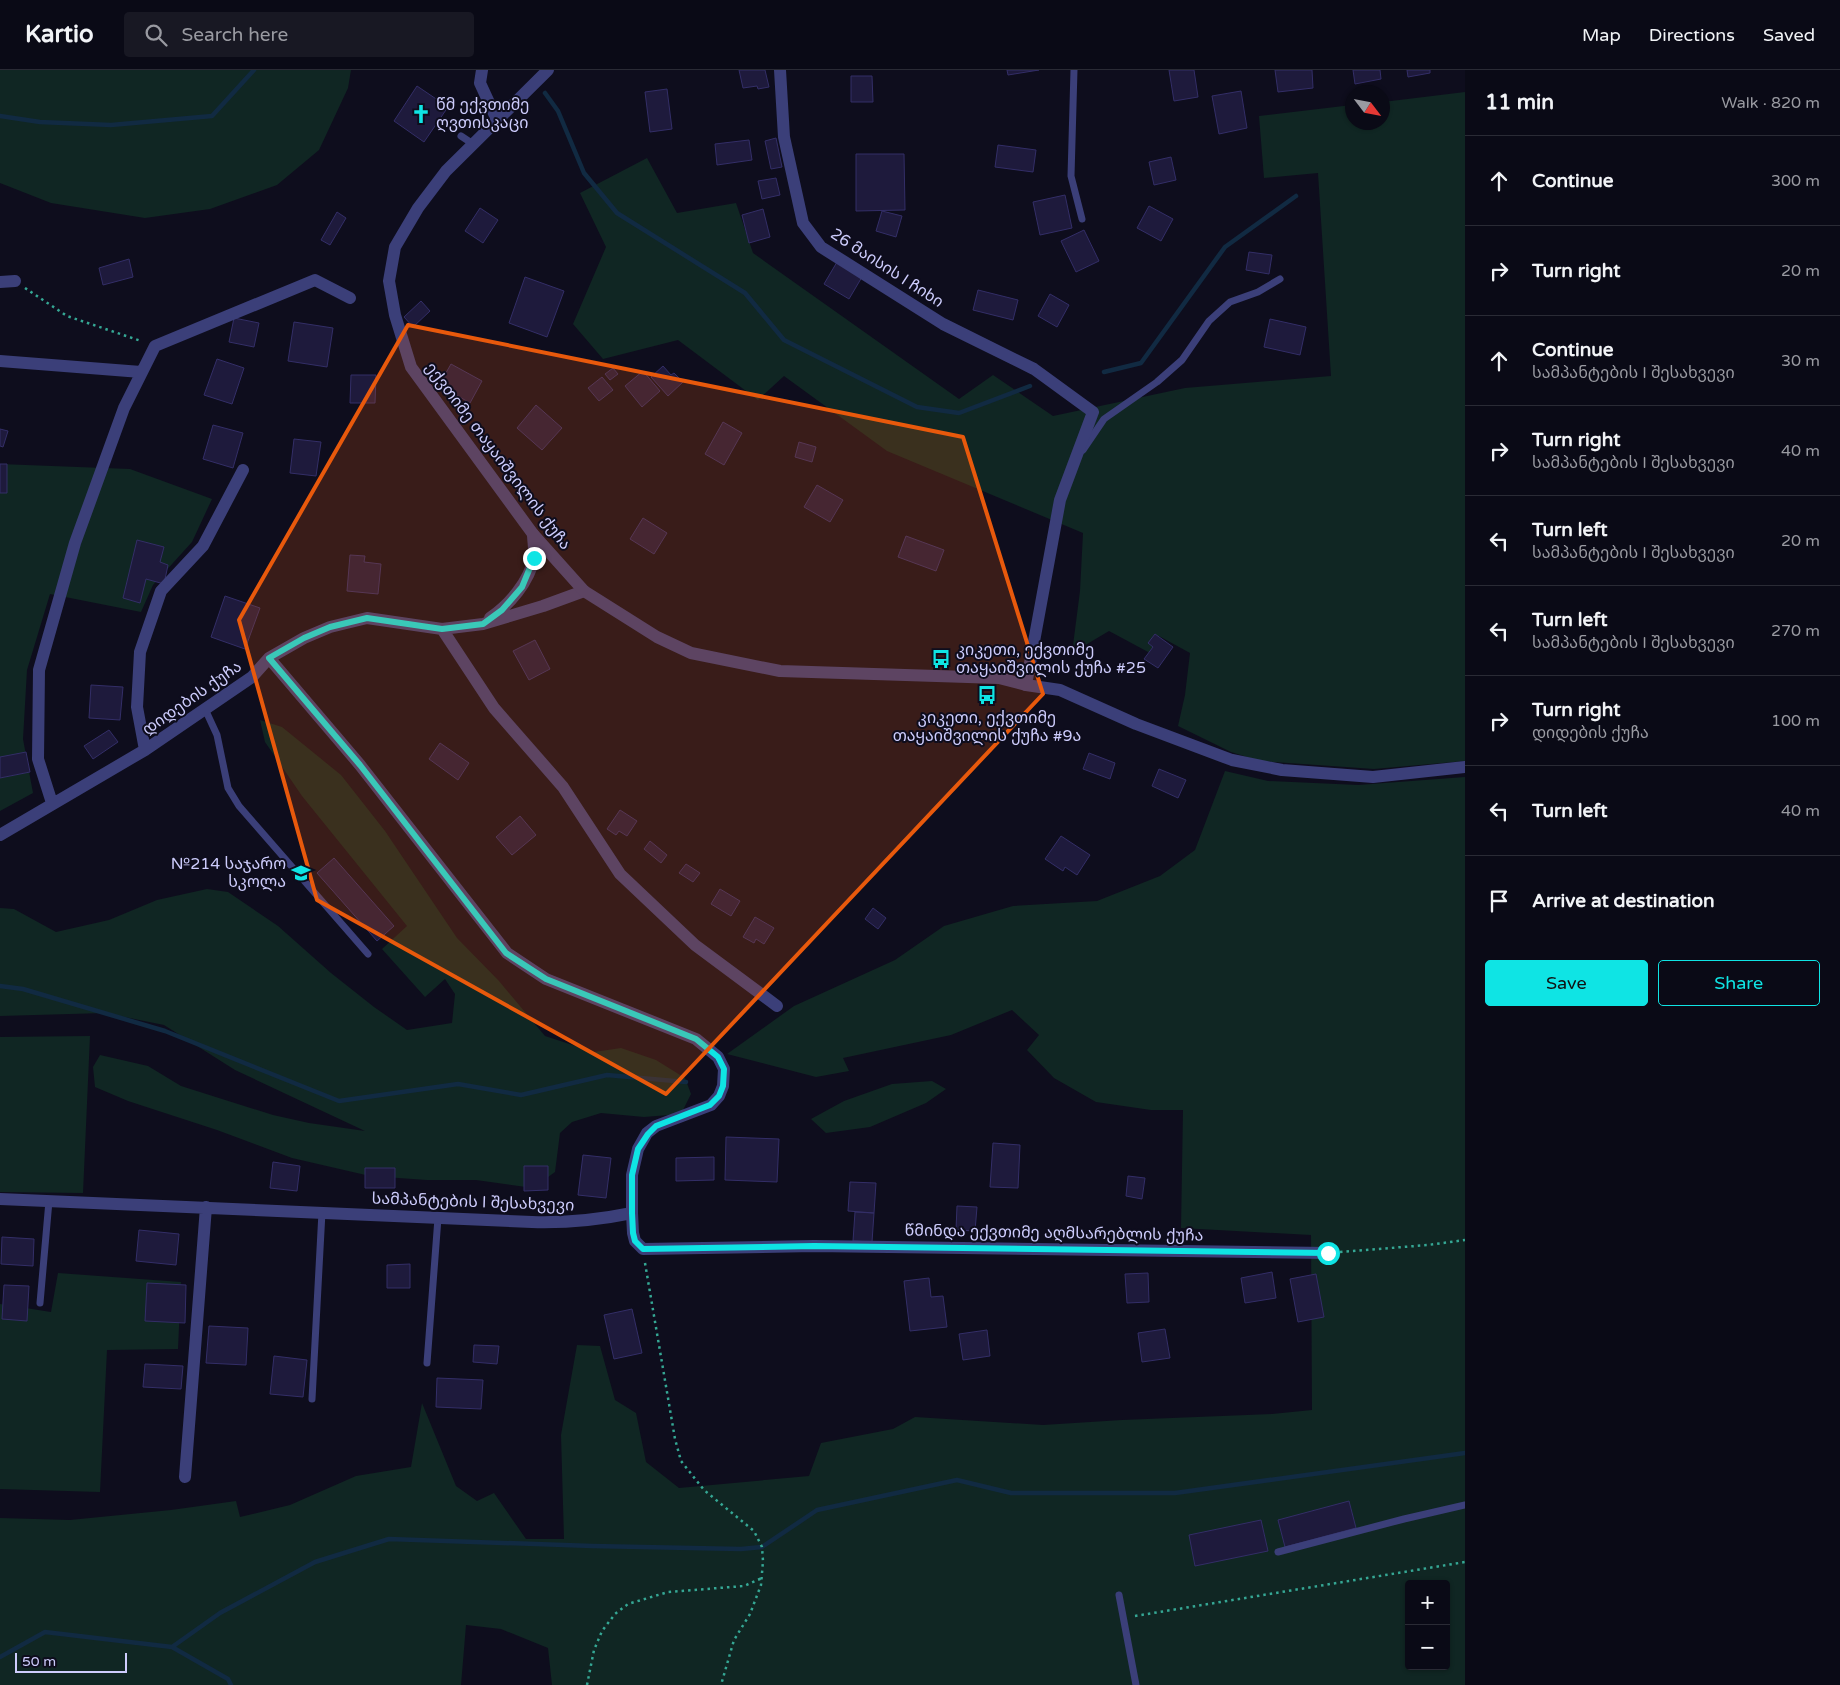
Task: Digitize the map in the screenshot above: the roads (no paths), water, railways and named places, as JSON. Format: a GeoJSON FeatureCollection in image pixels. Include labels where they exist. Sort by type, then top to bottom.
{"type":"FeatureCollection","features":[{"type":"Feature","properties":{"kind":"street"},"geometry":{"type":"LineString","coordinates":[[482,70],[480,83],[497,120]]}},
{"type":"Feature","properties":{"kind":"street","name":"ექვთიმე თაყაიშვილის ქუჩა"},"geometry":{"type":"LineString","coordinates":[[548,70],[446,171],[418,208],[395,247],[389,282],[395,315],[411,367],[533,534],[584,591],[657,637],[691,653],[780,671],[999,678],[1026,685],[1060,690],[1136,724],[1232,760],[1282,770],[1373,776],[1465,767]]}},
{"type":"Feature","properties":{"kind":"street","name":"26 მაისის I ჩიხი"},"geometry":{"type":"LineString","coordinates":[[780,70],[784,137],[803,223],[821,247],[944,324],[1034,369],[1093,412],[1073,465]]}},
{"type":"Feature","properties":{"kind":"street"},"geometry":{"type":"LineString","coordinates":[[52,803],[38,759],[39,670],[75,543],[124,408],[155,346],[315,280],[350,298]]}},
{"type":"Feature","properties":{"kind":"street"},"geometry":{"type":"LineString","coordinates":[[0,282],[15,282]]}},
{"type":"Feature","properties":{"kind":"street"},"geometry":{"type":"LineString","coordinates":[[0,361],[141,372]]}},
{"type":"Feature","properties":{"kind":"street"},"geometry":{"type":"LineString","coordinates":[[1026,685],[1060,500],[1073,465]]}},
{"type":"Feature","properties":{"kind":"street"},"geometry":{"type":"LineString","coordinates":[[146,750],[137,707],[140,652],[160,592],[203,546],[242,470]]}},
{"type":"Feature","properties":{"kind":"street"},"geometry":{"type":"LineString","coordinates":[[483,624],[502,610],[522,587],[534,558],[533,534]]}},
{"type":"Feature","properties":{"kind":"street","name":"დიდების ქუჩა"},"geometry":{"type":"LineString","coordinates":[[0,835],[146,750],[252,677],[269,658],[304,638],[330,627],[367,618],[442,629],[483,624],[543,606],[584,591]]}},
{"type":"Feature","properties":{"kind":"street"},"geometry":{"type":"LineString","coordinates":[[442,629],[494,708],[562,787],[620,874],[695,945],[777,1006]]}},
{"type":"Feature","properties":{"kind":"street"},"geometry":{"type":"LineString","coordinates":[[269,658],[360,765],[506,953],[546,979],[696,1039],[718,1057],[724,1069],[723,1086],[719,1096],[710,1105],[656,1126],[638,1149],[632,1175],[632,1213]]}},
{"type":"Feature","properties":{"kind":"street","name":"სამპანტების I შესახვევი"},"geometry":{"type":"LineString","coordinates":[[0,1199],[569,1223],[632,1213]]}},
{"type":"Feature","properties":{"kind":"street"},"geometry":{"type":"LineString","coordinates":[[185,1477],[206,1207]]}},
{"type":"Feature","properties":{"kind":"street","name":"წმინდა ექვთიმე აღმსარებლის ქუჩა"},"geometry":{"type":"LineString","coordinates":[[632,1213],[635,1241],[643,1249],[814,1246],[1328,1253]]}},
{"type":"Feature","properties":{"kind":"lane"},"geometry":{"type":"LineString","coordinates":[[1074,70],[1071,176],[1082,219]]}},
{"type":"Feature","properties":{"kind":"lane"},"geometry":{"type":"LineString","coordinates":[[461,136],[473,144]]}},
{"type":"Feature","properties":{"kind":"lane"},"geometry":{"type":"LineString","coordinates":[[1073,465],[1104,419],[1157,382],[1182,360],[1209,321],[1230,302],[1258,292],[1280,279]]}},
{"type":"Feature","properties":{"kind":"lane"},"geometry":{"type":"LineString","coordinates":[[205,709],[217,735],[228,788],[239,806],[368,954]]}},
{"type":"Feature","properties":{"kind":"lane"},"geometry":{"type":"LineString","coordinates":[[40,1303],[49,1201]]}},
{"type":"Feature","properties":{"kind":"lane"},"geometry":{"type":"LineString","coordinates":[[312,1399],[322,1212]]}},
{"type":"Feature","properties":{"kind":"lane"},"geometry":{"type":"LineString","coordinates":[[427,1363],[438,1218]]}},
{"type":"Feature","properties":{"kind":"lane"},"geometry":{"type":"LineString","coordinates":[[1278,1552],[1465,1505]]}},
{"type":"Feature","properties":{"kind":"lane"},"geometry":{"type":"LineString","coordinates":[[1119,1595],[1136,1685]]}},
{"type":"Feature","properties":{"kind":"waterway"},"geometry":{"type":"LineString","coordinates":[[0,116],[40,122],[111,125],[212,116],[254,70]]}},
{"type":"Feature","properties":{"kind":"waterway"},"geometry":{"type":"LineString","coordinates":[[545,93],[558,111],[584,173],[617,213],[745,293],[784,340],[917,407],[959,413],[1030,386]]}},
{"type":"Feature","properties":{"kind":"waterway"},"geometry":{"type":"LineString","coordinates":[[1104,372],[1141,363],[1225,247],[1296,196]]}},
{"type":"Feature","properties":{"kind":"waterway"},"geometry":{"type":"LineString","coordinates":[[0,986],[23,989],[165,1031],[339,1101],[458,1084],[521,1095],[607,1075],[686,1082]]}},
{"type":"Feature","properties":{"kind":"waterway"},"geometry":{"type":"LineString","coordinates":[[172,1647],[220,1613],[315,1562],[389,1539],[741,1549],[762,1547],[817,1510],[957,1480],[1011,1493],[1175,1493],[1465,1453]]}},
{"type":"Feature","properties":{"kind":"waterway"},"geometry":{"type":"LineString","coordinates":[[0,1657],[45,1632],[172,1647],[228,1679],[231,1685]]}},
{"type":"Feature","properties":{"kind":"place","name":"წმ ექვთიმე ღვთისკაცი"},"geometry":{"type":"Point","coordinates":[421,114]}},
{"type":"Feature","properties":{"kind":"place","name":"კიკეთი, ექვთიმე თაყაიშვილის ქუჩა #25"},"geometry":{"type":"Point","coordinates":[941,659]}},
{"type":"Feature","properties":{"kind":"place","name":"კიკეთი, ექვთიმე თაყაიშვილის ქუჩა #9ა"},"geometry":{"type":"Point","coordinates":[987,695]}},
{"type":"Feature","properties":{"kind":"place","name":"№214 საჯარო სკოლა"},"geometry":{"type":"Point","coordinates":[301,873]}}]}
